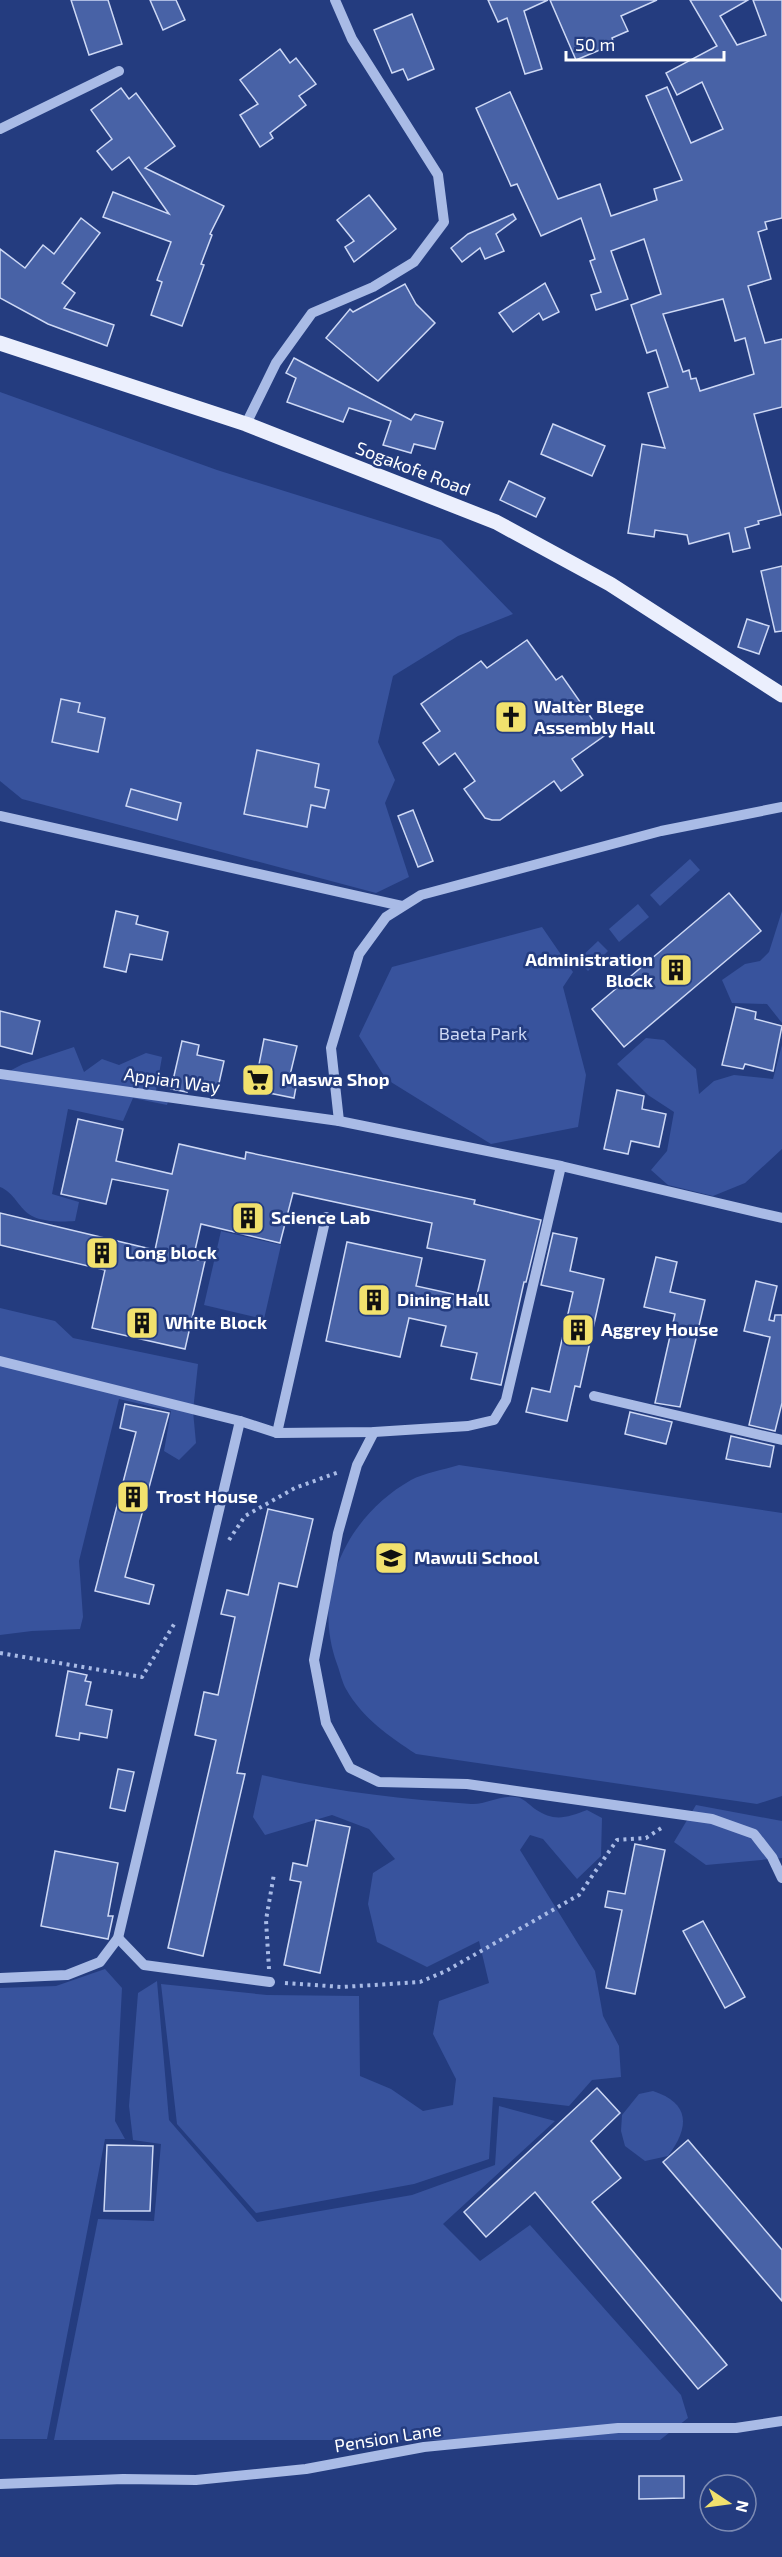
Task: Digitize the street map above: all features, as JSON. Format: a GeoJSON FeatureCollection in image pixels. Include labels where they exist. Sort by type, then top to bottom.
{"type":"FeatureCollection","features":[{"type":"Feature","properties":{"kind":"main road","name":"Sogakofe Road"},"geometry":{"type":"LineString","coordinates":[[0,342],[246,424],[496,522],[610,584],[782,694]]}},
{"type":"Feature","properties":{"kind":"street"},"geometry":{"type":"LineString","coordinates":[[246,424],[276,363],[312,313],[373,287],[414,262],[444,222],[438,176],[352,39],[335,0]]}},
{"type":"Feature","properties":{"kind":"street"},"geometry":{"type":"LineString","coordinates":[[0,129],[119,71]]}},
{"type":"Feature","properties":{"kind":"street"},"geometry":{"type":"LineString","coordinates":[[339,1121],[331,1048],[359,954],[386,917],[421,895],[661,831],[782,807]]}},
{"type":"Feature","properties":{"kind":"street"},"geometry":{"type":"LineString","coordinates":[[0,816],[402,906]]}},
{"type":"Feature","properties":{"kind":"street","name":"Appian Way"},"geometry":{"type":"LineString","coordinates":[[0,1074],[339,1121],[561,1166],[782,1218]]}},
{"type":"Feature","properties":{"kind":"street"},"geometry":{"type":"LineString","coordinates":[[0,1361],[240,1421],[277,1433],[374,1432],[468,1426],[494,1420],[506,1400],[561,1166]]}},
{"type":"Feature","properties":{"kind":"street"},"geometry":{"type":"LineString","coordinates":[[277,1433],[326,1217]]}},
{"type":"Feature","properties":{"kind":"street"},"geometry":{"type":"LineString","coordinates":[[594,1396],[782,1440]]}},
{"type":"Feature","properties":{"kind":"street"},"geometry":{"type":"LineString","coordinates":[[0,1978],[68,1975],[100,1962],[118,1938],[240,1421]]}},
{"type":"Feature","properties":{"kind":"street"},"geometry":{"type":"LineString","coordinates":[[374,1432],[357,1465],[338,1533],[314,1660],[326,1723],[350,1768],[380,1782],[467,1784],[712,1819],[754,1834],[772,1857],[782,1878]]}},
{"type":"Feature","properties":{"kind":"street"},"geometry":{"type":"LineString","coordinates":[[118,1938],[144,1965],[270,1982]]}},
{"type":"Feature","properties":{"kind":"street","name":"Pension Lane"},"geometry":{"type":"LineString","coordinates":[[0,2484],[196,2480],[306,2469],[424,2447],[618,2428],[736,2428],[782,2421]]}},
{"type":"Feature","properties":{"kind":"path"},"geometry":{"type":"LineString","coordinates":[[274,1874],[266,1920],[270,1982],[342,1987],[420,1982],[446,1971],[579,1895],[617,1840],[646,1838],[681,1815]]}},
{"type":"Feature","properties":{"kind":"green space"},"geometry":{"type":"Polygon","coordinates":[[[0,392],[217,470],[441,540],[513,614],[458,636],[393,676],[378,742],[395,780],[385,803],[409,877],[376,893],[22,799],[0,781],[0,392]]]}},
{"type":"Feature","properties":{"kind":"green space"},"geometry":{"type":"Polygon","coordinates":[[[690,859],[700,870],[660,906],[650,895],[690,859]]]}},
{"type":"Feature","properties":{"kind":"green space"},"geometry":{"type":"Polygon","coordinates":[[[638,904],[649,917],[619,942],[609,929],[638,904]]]}},
{"type":"Feature","properties":{"kind":"green space"},"geometry":{"type":"Polygon","coordinates":[[[782,911],[782,1023],[767,1004],[732,1003],[722,980],[745,964],[760,961],[769,952],[782,911]]]}},
{"type":"Feature","properties":{"kind":"green space","name":"Baeta Park"},"geometry":{"type":"Polygon","coordinates":[[[542,927],[573,972],[563,987],[586,1075],[578,1127],[491,1144],[386,1079],[359,1036],[392,967],[542,927]]]}},
{"type":"Feature","properties":{"kind":"green space"},"geometry":{"type":"Polygon","coordinates":[[[598,941],[608,951],[588,971],[578,960],[598,941]]]}},
{"type":"Feature","properties":{"kind":"green space"},"geometry":{"type":"Polygon","coordinates":[[[646,1038],[664,1040],[696,1069],[699,1094],[714,1081],[734,1075],[773,1079],[782,1045],[782,1149],[745,1183],[713,1196],[668,1185],[651,1170],[667,1151],[674,1112],[648,1095],[617,1064],[646,1038]]]}},
{"type":"Feature","properties":{"kind":"green space"},"geometry":{"type":"Polygon","coordinates":[[[74,1047],[84,1072],[102,1059],[119,1065],[146,1053],[162,1057],[156,1091],[170,1094],[167,1105],[133,1098],[123,1121],[68,1109],[52,1194],[79,1202],[75,1221],[36,1218],[27,1213],[5,1189],[0,1187],[0,1076],[23,1064],[74,1047]]]}},
{"type":"Feature","properties":{"kind":"green space"},"geometry":{"type":"Polygon","coordinates":[[[221,1231],[281,1245],[264,1319],[204,1305],[221,1231]]]}},
{"type":"Feature","properties":{"kind":"green space"},"geometry":{"type":"Polygon","coordinates":[[[0,1308],[55,1321],[73,1338],[198,1364],[193,1411],[196,1443],[179,1460],[164,1451],[171,1411],[119,1399],[79,1561],[83,1617],[80,1629],[0,1635],[0,1308]]]}},
{"type":"Feature","properties":{"kind":"green space"},"geometry":{"type":"Polygon","coordinates":[[[459,1465],[782,1513],[782,1796],[757,1804],[416,1754],[368,1718],[345,1686],[330,1637],[328,1610],[332,1584],[340,1559],[352,1535],[368,1514],[388,1496],[411,1480],[459,1465]]]}},
{"type":"Feature","properties":{"kind":"green space"},"geometry":{"type":"Polygon","coordinates":[[[262,1775],[340,1790],[445,1802],[477,1804],[514,1797],[522,1799],[548,1816],[566,1817],[587,1810],[602,1818],[601,1856],[577,1879],[543,1839],[530,1835],[520,1850],[595,1971],[603,2016],[619,2046],[621,2077],[592,2080],[569,2106],[493,2097],[489,2159],[414,2184],[256,2213],[177,2124],[161,1984],[267,1995],[359,1996],[360,2076],[391,2089],[423,2111],[453,2105],[456,2079],[433,2034],[439,2001],[489,1983],[479,1941],[427,1967],[377,1942],[368,1904],[373,1873],[395,1859],[369,1829],[332,1815],[265,1835],[253,1817],[262,1775]]]}},
{"type":"Feature","properties":{"kind":"green space"},"geometry":{"type":"Polygon","coordinates":[[[696,1805],[782,1821],[782,1858],[706,1865],[674,1842],[696,1805]]]}},
{"type":"Feature","properties":{"kind":"green space"},"geometry":{"type":"Polygon","coordinates":[[[105,1969],[122,1988],[115,2121],[125,2139],[105,2139],[47,2439],[0,2439],[0,1988],[56,1986],[105,1969]]]}},
{"type":"Feature","properties":{"kind":"green space"},"geometry":{"type":"Polygon","coordinates":[[[157,1981],[169,2120],[257,2222],[412,2195],[495,2165],[499,2106],[555,2121],[443,2224],[480,2261],[530,2225],[681,2395],[688,2418],[660,2440],[54,2440],[98,2219],[154,2221],[161,2144],[133,2140],[129,2106],[138,1993],[157,1981]]]}},
{"type":"Feature","properties":{"kind":"green space"},"geometry":{"type":"Polygon","coordinates":[[[653,2091],[674,2102],[680,2109],[683,2126],[668,2156],[645,2161],[625,2146],[621,2131],[622,2115],[639,2094],[653,2091]]]}},
{"type":"Feature","properties":{"kind":"building"},"geometry":{"type":"Polygon","coordinates":[[[71,0],[108,0],[122,44],[89,55],[71,0]]]}},
{"type":"Feature","properties":{"kind":"building"},"geometry":{"type":"Polygon","coordinates":[[[150,0],[176,0],[185,20],[163,30],[150,0]]]}},
{"type":"Feature","properties":{"kind":"building"},"geometry":{"type":"Polygon","coordinates":[[[488,0],[548,0],[524,11],[542,69],[525,74],[507,18],[498,22],[488,0]]]}},
{"type":"Feature","properties":{"kind":"building"},"geometry":{"type":"Polygon","coordinates":[[[550,0],[657,0],[621,16],[628,31],[612,38],[614,44],[576,60],[550,0]]]}},
{"type":"Feature","properties":{"kind":"building"},"geometry":{"type":"Polygon","coordinates":[[[690,0],[748,0],[720,16],[737,45],[766,35],[753,0],[782,0],[782,218],[765,222],[767,229],[758,232],[771,279],[748,286],[765,343],[782,339],[782,407],[754,414],[781,515],[758,521],[759,524],[745,528],[750,548],[733,552],[729,533],[689,544],[687,535],[655,530],[654,537],[628,533],[642,444],[665,448],[648,393],[668,387],[656,350],[647,353],[631,305],[661,294],[644,239],[611,251],[628,299],[596,310],[591,295],[601,292],[590,261],[595,259],[581,218],[541,236],[517,184],[511,186],[476,108],[510,92],[558,199],[600,184],[611,216],[657,200],[654,189],[682,180],[646,96],[667,87],[691,143],[723,129],[702,82],[677,95],[666,73],[717,46],[690,0]],[[723,299],[663,314],[683,372],[689,370],[691,379],[696,378],[700,391],[754,374],[745,338],[735,341],[723,299]]]}},
{"type":"Feature","properties":{"kind":"building"},"geometry":{"type":"Polygon","coordinates":[[[412,14],[434,69],[408,80],[403,69],[392,73],[374,30],[412,14]]]}},
{"type":"Feature","properties":{"kind":"building"},"geometry":{"type":"Polygon","coordinates":[[[280,49],[290,63],[296,58],[316,84],[299,96],[306,105],[270,133],[273,138],[260,147],[240,115],[258,104],[240,80],[280,49]]]}},
{"type":"Feature","properties":{"kind":"building"},"geometry":{"type":"Polygon","coordinates":[[[121,88],[129,99],[136,93],[175,146],[145,168],[224,206],[210,234],[212,235],[201,264],[204,265],[182,326],[151,315],[162,282],[157,280],[171,242],[103,217],[113,192],[169,214],[129,157],[112,170],[97,151],[112,139],[91,110],[121,88]]]}},
{"type":"Feature","properties":{"kind":"building"},"geometry":{"type":"Polygon","coordinates":[[[369,195],[396,229],[354,262],[345,247],[354,241],[337,220],[369,195]]]}},
{"type":"Feature","properties":{"kind":"building"},"geometry":{"type":"Polygon","coordinates":[[[513,214],[516,219],[496,234],[504,251],[485,259],[480,248],[462,262],[451,248],[468,234],[513,214]]]}},
{"type":"Feature","properties":{"kind":"building"},"geometry":{"type":"Polygon","coordinates":[[[81,218],[100,233],[62,283],[75,293],[64,308],[114,325],[107,346],[48,324],[0,298],[0,249],[25,268],[43,245],[54,254],[81,218]]]}},
{"type":"Feature","properties":{"kind":"building"},"geometry":{"type":"Polygon","coordinates":[[[545,283],[559,312],[543,320],[539,313],[513,332],[499,313],[545,283]]]}},
{"type":"Feature","properties":{"kind":"building"},"geometry":{"type":"Polygon","coordinates":[[[405,284],[416,304],[435,323],[378,381],[326,338],[350,309],[353,312],[405,284]]]}},
{"type":"Feature","properties":{"kind":"building"},"geometry":{"type":"Polygon","coordinates":[[[294,358],[411,420],[415,414],[443,422],[435,449],[414,444],[411,453],[383,445],[391,421],[349,408],[343,422],[287,402],[296,378],[286,373],[294,358]]]}},
{"type":"Feature","properties":{"kind":"building"},"geometry":{"type":"Polygon","coordinates":[[[553,424],[605,446],[592,476],[541,454],[553,424]]]}},
{"type":"Feature","properties":{"kind":"building"},"geometry":{"type":"Polygon","coordinates":[[[509,481],[545,498],[536,517],[500,500],[509,481]]]}},
{"type":"Feature","properties":{"kind":"building"},"geometry":{"type":"Polygon","coordinates":[[[782,566],[782,631],[775,632],[761,571],[782,566]]]}},
{"type":"Feature","properties":{"kind":"building"},"geometry":{"type":"Polygon","coordinates":[[[747,619],[769,626],[759,654],[738,647],[747,619]]]}},
{"type":"Feature","properties":{"kind":"building","name":"Walter Blege Assembly Hall"},"geometry":{"type":"Polygon","coordinates":[[[527,640],[556,680],[562,676],[604,736],[572,759],[583,775],[561,791],[554,781],[500,820],[492,820],[485,818],[464,789],[475,781],[455,753],[439,765],[423,743],[440,731],[421,704],[481,661],[487,668],[527,640]]]}},
{"type":"Feature","properties":{"kind":"building"},"geometry":{"type":"Polygon","coordinates":[[[61,699],[80,703],[78,712],[105,718],[98,752],[52,742],[61,699]]]}},
{"type":"Feature","properties":{"kind":"building"},"geometry":{"type":"Polygon","coordinates":[[[257,750],[319,764],[315,787],[329,790],[325,808],[311,805],[307,827],[244,814],[257,750]]]}},
{"type":"Feature","properties":{"kind":"building"},"geometry":{"type":"Polygon","coordinates":[[[131,789],[181,803],[177,820],[126,806],[131,789]]]}},
{"type":"Feature","properties":{"kind":"building"},"geometry":{"type":"Polygon","coordinates":[[[413,810],[433,861],[418,867],[398,816],[413,810]]]}},
{"type":"Feature","properties":{"kind":"building","name":"Administration Block"},"geometry":{"type":"Polygon","coordinates":[[[729,893],[761,931],[624,1047],[592,1009],[729,893]]]}},
{"type":"Feature","properties":{"kind":"building"},"geometry":{"type":"Polygon","coordinates":[[[116,911],[138,916],[136,924],[168,932],[162,960],[130,954],[126,972],[104,967],[116,911]]]}},
{"type":"Feature","properties":{"kind":"building"},"geometry":{"type":"Polygon","coordinates":[[[736,1007],[756,1012],[755,1019],[782,1026],[773,1071],[745,1064],[743,1069],[722,1065],[736,1007]]]}},
{"type":"Feature","properties":{"kind":"building"},"geometry":{"type":"Polygon","coordinates":[[[0,1011],[40,1021],[32,1054],[0,1046],[0,1011]]]}},
{"type":"Feature","properties":{"kind":"building"},"geometry":{"type":"Polygon","coordinates":[[[264,1039],[297,1046],[290,1075],[298,1076],[294,1098],[254,1090],[264,1039]]]}},
{"type":"Feature","properties":{"kind":"building"},"geometry":{"type":"Polygon","coordinates":[[[182,1041],[199,1045],[197,1055],[224,1061],[217,1092],[188,1085],[187,1092],[171,1089],[182,1041]]]}},
{"type":"Feature","properties":{"kind":"building"},"geometry":{"type":"Polygon","coordinates":[[[617,1090],[644,1096],[642,1109],[666,1114],[659,1147],[631,1141],[628,1154],[604,1149],[617,1090]]]}},
{"type":"Feature","properties":{"kind":"building"},"geometry":{"type":"Polygon","coordinates":[[[78,1119],[123,1129],[116,1161],[172,1174],[179,1144],[245,1159],[246,1152],[475,1200],[474,1204],[541,1220],[526,1282],[524,1282],[501,1385],[471,1379],[477,1353],[441,1346],[446,1326],[409,1318],[400,1357],[326,1341],[347,1242],[422,1258],[416,1286],[476,1299],[485,1260],[427,1248],[432,1223],[293,1193],[280,1243],[201,1224],[193,1259],[205,1261],[185,1349],[92,1328],[105,1270],[0,1245],[0,1213],[155,1250],[168,1190],[112,1179],[106,1204],[61,1194],[78,1119]]]}},
{"type":"Feature","properties":{"kind":"building"},"geometry":{"type":"Polygon","coordinates":[[[553,1233],[577,1238],[570,1271],[604,1279],[580,1387],[575,1386],[567,1421],[526,1412],[532,1388],[550,1392],[573,1292],[541,1285],[553,1233]]]}},
{"type":"Feature","properties":{"kind":"building"},"geometry":{"type":"Polygon","coordinates":[[[656,1257],[677,1262],[670,1292],[705,1300],[680,1407],[655,1403],[675,1314],[644,1307],[656,1257]]]}},
{"type":"Feature","properties":{"kind":"building"},"geometry":{"type":"Polygon","coordinates":[[[756,1281],[777,1286],[769,1320],[774,1321],[775,1315],[782,1315],[782,1403],[775,1431],[749,1425],[770,1337],[744,1331],[756,1281]]]}},
{"type":"Feature","properties":{"kind":"building"},"geometry":{"type":"Polygon","coordinates":[[[125,1404],[169,1413],[125,1577],[154,1585],[149,1604],[95,1591],[136,1432],[120,1428],[125,1404]]]}},
{"type":"Feature","properties":{"kind":"building"},"geometry":{"type":"Polygon","coordinates":[[[630,1412],[672,1422],[666,1444],[625,1434],[630,1412]]]}},
{"type":"Feature","properties":{"kind":"building"},"geometry":{"type":"Polygon","coordinates":[[[731,1436],[774,1446],[770,1467],[726,1459],[731,1436]]]}},
{"type":"Feature","properties":{"kind":"building"},"geometry":{"type":"Polygon","coordinates":[[[268,1509],[313,1519],[297,1587],[279,1583],[237,1773],[245,1774],[203,1956],[168,1948],[216,1740],[195,1735],[204,1692],[218,1695],[235,1617],[221,1614],[227,1590],[248,1595],[268,1509]]]}},
{"type":"Feature","properties":{"kind":"building"},"geometry":{"type":"Polygon","coordinates":[[[68,1671],[87,1675],[85,1681],[91,1682],[86,1705],[112,1710],[107,1738],[80,1733],[79,1740],[56,1736],[68,1671]]]}},
{"type":"Feature","properties":{"kind":"building"},"geometry":{"type":"Polygon","coordinates":[[[118,1769],[134,1772],[125,1811],[110,1808],[118,1769]]]}},
{"type":"Feature","properties":{"kind":"building"},"geometry":{"type":"Polygon","coordinates":[[[316,1820],[350,1827],[320,1973],[284,1965],[301,1882],[290,1880],[293,1863],[307,1866],[316,1820]]]}},
{"type":"Feature","properties":{"kind":"building"},"geometry":{"type":"Polygon","coordinates":[[[635,1844],[665,1850],[635,1994],[606,1988],[622,1910],[605,1907],[608,1891],[625,1894],[635,1844]]]}},
{"type":"Feature","properties":{"kind":"building"},"geometry":{"type":"Polygon","coordinates":[[[55,1851],[118,1863],[108,1916],[113,1916],[108,1939],[41,1926],[55,1851]]]}},
{"type":"Feature","properties":{"kind":"building"},"geometry":{"type":"Polygon","coordinates":[[[703,1921],[745,1997],[725,2008],[683,1931],[703,1921]]]}},
{"type":"Feature","properties":{"kind":"building"},"geometry":{"type":"Polygon","coordinates":[[[597,2088],[620,2113],[591,2141],[621,2178],[592,2202],[727,2365],[698,2389],[535,2192],[486,2237],[464,2212],[597,2088]]]}},
{"type":"Feature","properties":{"kind":"building"},"geometry":{"type":"Polygon","coordinates":[[[688,2140],[782,2250],[782,2301],[663,2162],[688,2140]]]}},
{"type":"Feature","properties":{"kind":"building"},"geometry":{"type":"Polygon","coordinates":[[[107,2145],[153,2146],[150,2211],[104,2211],[107,2145]]]}},
{"type":"Feature","properties":{"kind":"building"},"geometry":{"type":"Polygon","coordinates":[[[639,2476],[684,2476],[684,2498],[639,2499],[639,2476]]]}},
{"type":"Feature","properties":{"kind":"place","name":"Walter Blege Assembly Hall"},"geometry":{"type":"Point","coordinates":[511,717]}},
{"type":"Feature","properties":{"kind":"place","name":"Administration Block"},"geometry":{"type":"Point","coordinates":[676,970]}},
{"type":"Feature","properties":{"kind":"place","name":"Maswa Shop"},"geometry":{"type":"Point","coordinates":[258,1080]}},
{"type":"Feature","properties":{"kind":"place","name":"Science Lab"},"geometry":{"type":"Point","coordinates":[248,1218]}},
{"type":"Feature","properties":{"kind":"place","name":"Long block"},"geometry":{"type":"Point","coordinates":[102,1253]}},
{"type":"Feature","properties":{"kind":"place","name":"Dining Hall"},"geometry":{"type":"Point","coordinates":[374,1300]}},
{"type":"Feature","properties":{"kind":"place","name":"White Block"},"geometry":{"type":"Point","coordinates":[142,1323]}},
{"type":"Feature","properties":{"kind":"place","name":"Aggrey House"},"geometry":{"type":"Point","coordinates":[578,1330]}},
{"type":"Feature","properties":{"kind":"place","name":"Trost House"},"geometry":{"type":"Point","coordinates":[133,1497]}},
{"type":"Feature","properties":{"kind":"place","name":"Mawuli School"},"geometry":{"type":"Point","coordinates":[391,1558]}}]}
